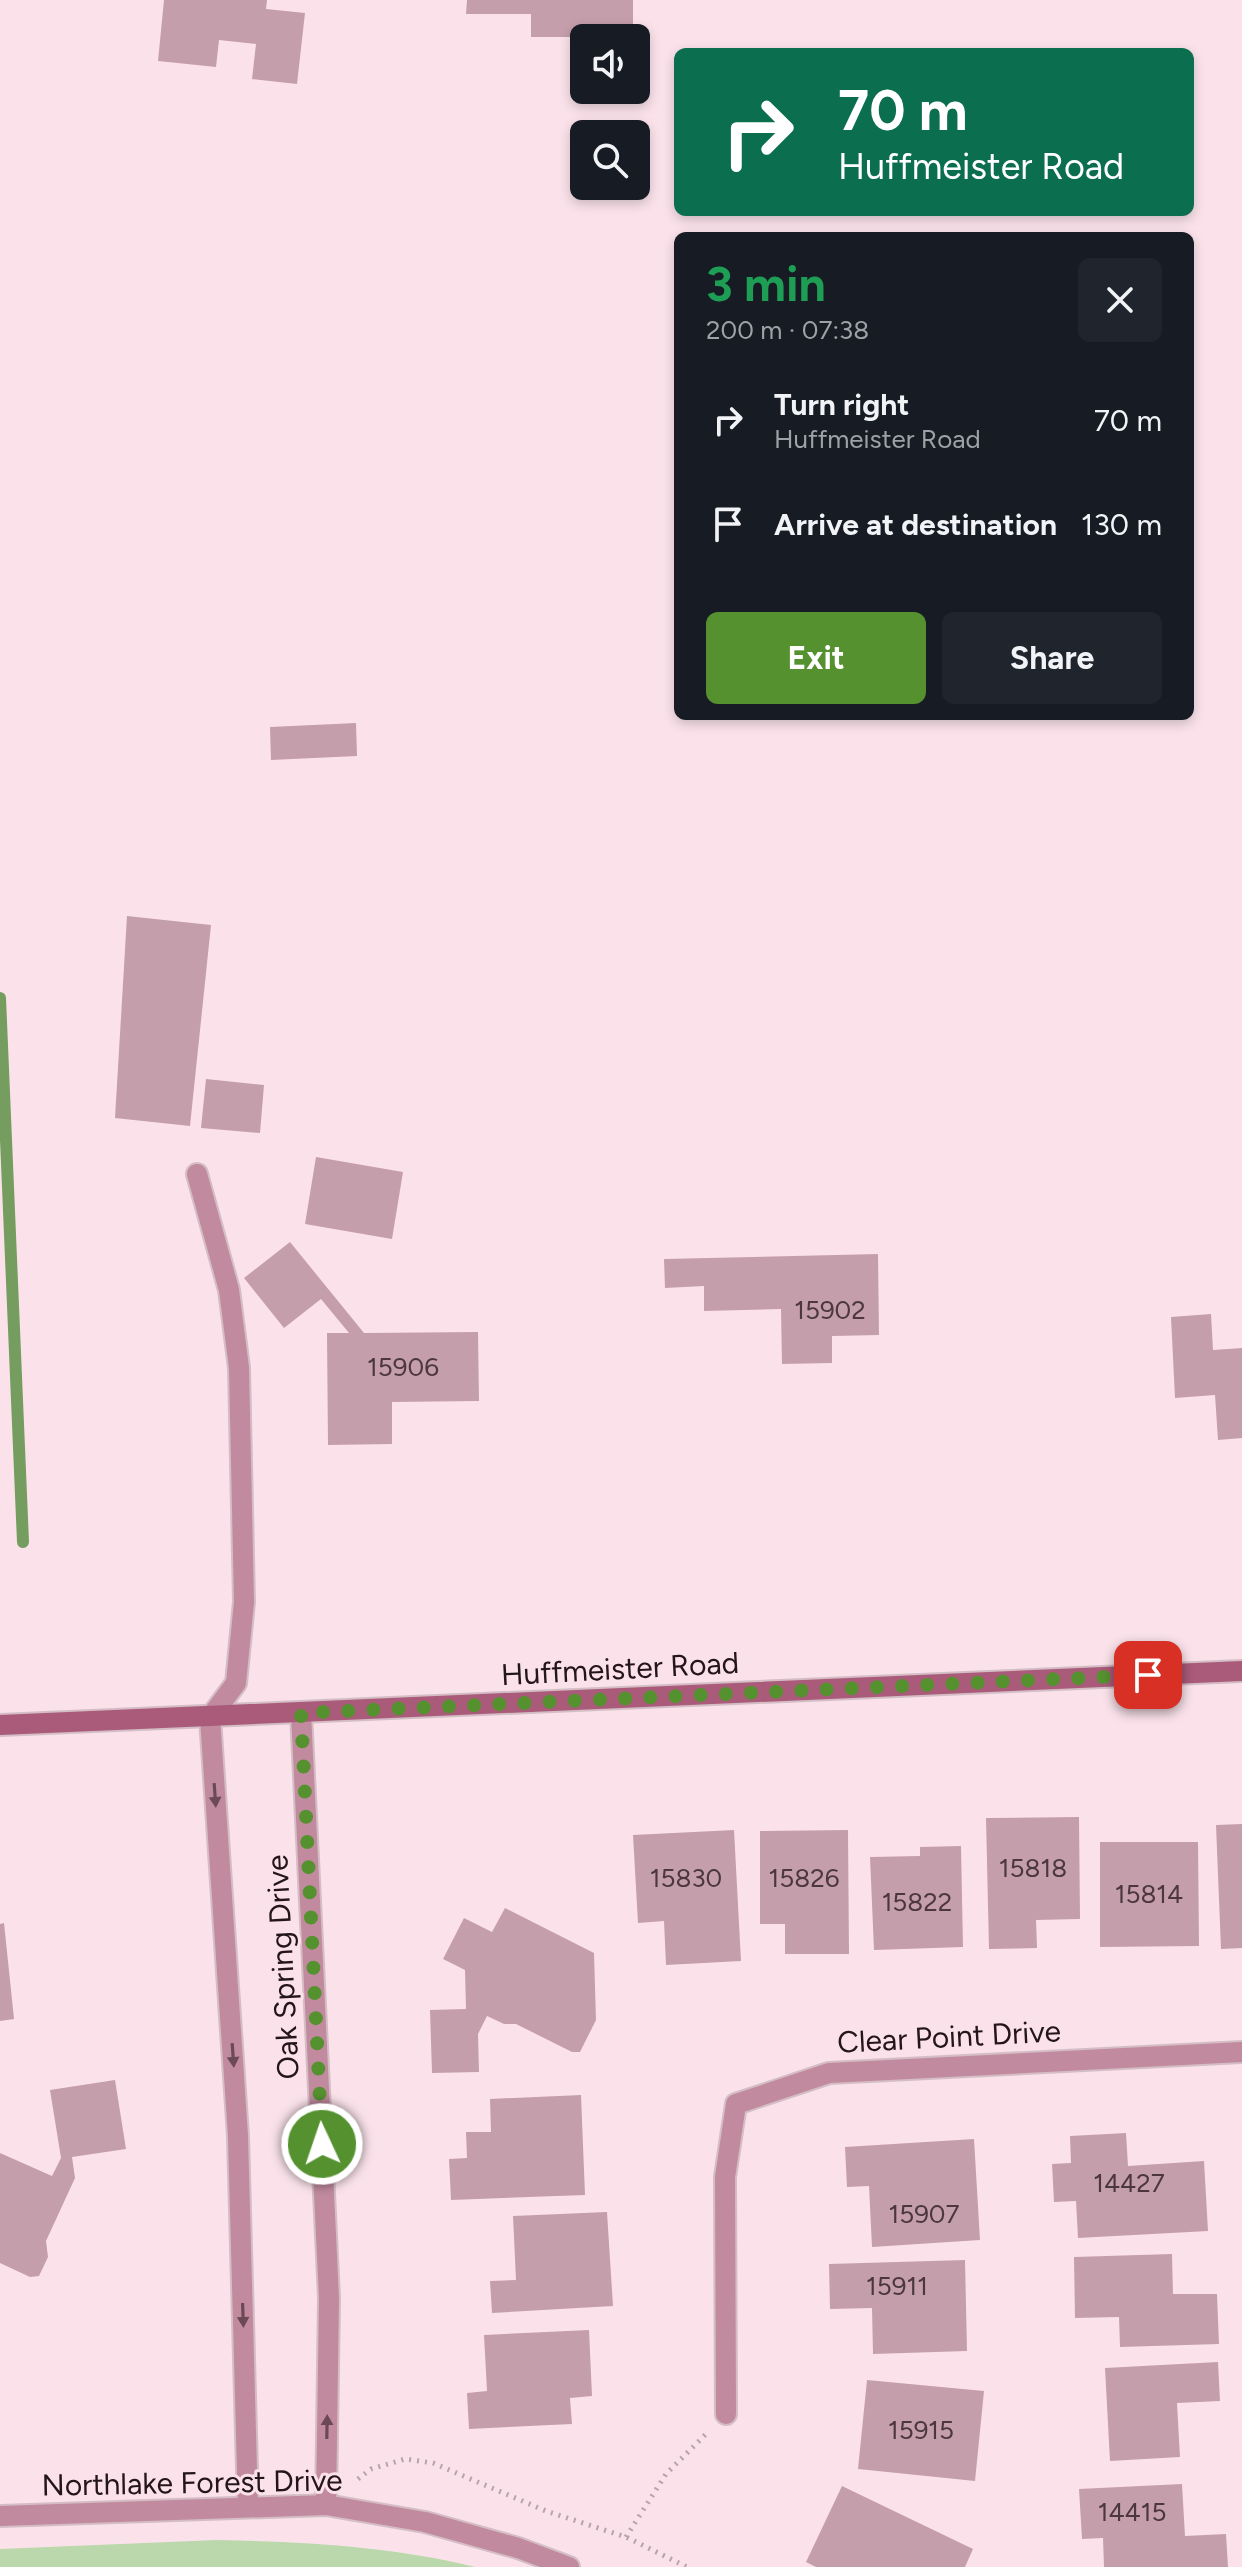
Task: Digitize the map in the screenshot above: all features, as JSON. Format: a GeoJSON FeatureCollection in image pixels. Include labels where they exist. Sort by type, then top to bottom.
{"type":"FeatureCollection","features":[{"type":"Feature","properties":{"kind":"street"},"geometry":{"type":"LineString","coordinates":[[197,1174],[229,1290],[240,1384],[244,1602],[236,1683],[210,1718]]}},
{"type":"Feature","properties":{"kind":"street","name":"Huffmeister Road"},"geometry":{"type":"LineString","coordinates":[[0,1725],[1242,1671]]}},
{"type":"Feature","properties":{"kind":"street","name":"Oak Spring Drive"},"geometry":{"type":"LineString","coordinates":[[301,1713],[329,2298],[326,2505]]}},
{"type":"Feature","properties":{"kind":"street","name":"Oak Spring Drive"},"geometry":{"type":"LineString","coordinates":[[210,1718],[238,2136],[248,2507]]}},
{"type":"Feature","properties":{"kind":"street","name":"Clear Point Drive"},"geometry":{"type":"LineString","coordinates":[[726,2414],[725,2177],[736,2104],[829,2073],[1242,2052]]}},
{"type":"Feature","properties":{"kind":"street","name":"Northlake Forest Drive"},"geometry":{"type":"LineString","coordinates":[[0,2516],[326,2505],[425,2522],[518,2548],[569,2567]]}},
{"type":"Feature","properties":{"kind":"path"},"geometry":{"type":"LineString","coordinates":[[626,2537],[666,2474],[726,2414]]}},
{"type":"Feature","properties":{"kind":"path"},"geometry":{"type":"LineString","coordinates":[[326,2505],[371,2469],[405,2459],[433,2463],[546,2511],[626,2537],[687,2567]]}},
{"type":"Feature","properties":{"kind":"green space"},"geometry":{"type":"Polygon","coordinates":[[[217,2540],[347,2546],[411,2554],[475,2567],[0,2567],[0,2549],[217,2540]]]}},
{"type":"Feature","properties":{"kind":"building"},"geometry":{"type":"Polygon","coordinates":[[[164,0],[267,0],[266,9],[305,13],[297,84],[252,79],[256,44],[219,40],[216,67],[158,61],[164,0]]]}},
{"type":"Feature","properties":{"kind":"building"},"geometry":{"type":"Polygon","coordinates":[[[467,0],[633,0],[633,24],[570,24],[570,37],[531,37],[531,14],[466,14],[467,0]]]}},
{"type":"Feature","properties":{"kind":"building"},"geometry":{"type":"Polygon","coordinates":[[[356,723],[357,756],[271,760],[270,727],[356,723]]]}},
{"type":"Feature","properties":{"kind":"building"},"geometry":{"type":"Polygon","coordinates":[[[127,916],[211,925],[190,1126],[115,1118],[127,916]]]}},
{"type":"Feature","properties":{"kind":"building"},"geometry":{"type":"Polygon","coordinates":[[[206,1079],[264,1085],[260,1133],[201,1128],[206,1079]]]}},
{"type":"Feature","properties":{"kind":"building"},"geometry":{"type":"Polygon","coordinates":[[[316,1157],[403,1172],[392,1239],[305,1224],[316,1157]]]}},
{"type":"Feature","properties":{"kind":"building"},"geometry":{"type":"Polygon","coordinates":[[[290,1242],[364,1333],[478,1332],[479,1401],[392,1402],[392,1444],[328,1445],[327,1333],[349,1333],[321,1299],[284,1328],[244,1278],[290,1242]]]}},
{"type":"Feature","properties":{"kind":"building"},"geometry":{"type":"Polygon","coordinates":[[[878,1254],[879,1335],[832,1336],[832,1363],[782,1364],[781,1309],[704,1311],[704,1286],[665,1288],[664,1259],[878,1254]]]}},
{"type":"Feature","properties":{"kind":"building"},"geometry":{"type":"Polygon","coordinates":[[[1211,1314],[1213,1350],[1242,1348],[1242,1438],[1218,1440],[1215,1395],[1175,1398],[1171,1317],[1211,1314]]]}},
{"type":"Feature","properties":{"kind":"building"},"geometry":{"type":"Polygon","coordinates":[[[1079,1817],[1080,1919],[1036,1920],[1037,1948],[989,1949],[986,1818],[1079,1817]]]}},
{"type":"Feature","properties":{"kind":"building"},"geometry":{"type":"Polygon","coordinates":[[[1242,1824],[1242,1948],[1221,1949],[1216,1825],[1242,1824]]]}},
{"type":"Feature","properties":{"kind":"building"},"geometry":{"type":"Polygon","coordinates":[[[734,1830],[741,1961],[666,1965],[664,1921],[638,1923],[633,1835],[734,1830]]]}},
{"type":"Feature","properties":{"kind":"building"},"geometry":{"type":"Polygon","coordinates":[[[848,1830],[849,1954],[785,1954],[785,1924],[760,1924],[760,1831],[848,1830]]]}},
{"type":"Feature","properties":{"kind":"building"},"geometry":{"type":"Polygon","coordinates":[[[1100,1842],[1198,1842],[1199,1946],[1100,1947],[1100,1842]]]}},
{"type":"Feature","properties":{"kind":"building"},"geometry":{"type":"Polygon","coordinates":[[[961,1846],[963,1947],[874,1950],[870,1857],[920,1856],[920,1847],[961,1846]]]}},
{"type":"Feature","properties":{"kind":"building"},"geometry":{"type":"Polygon","coordinates":[[[505,1908],[594,1953],[596,2020],[580,2052],[572,2052],[516,2024],[504,2024],[487,2016],[478,2034],[479,2072],[432,2073],[430,2010],[466,2009],[465,1970],[443,1959],[464,1918],[492,1932],[505,1908]]]}},
{"type":"Feature","properties":{"kind":"building"},"geometry":{"type":"Polygon","coordinates":[[[4,1923],[14,2019],[0,2021],[0,1924],[4,1923]]]}},
{"type":"Feature","properties":{"kind":"building"},"geometry":{"type":"Polygon","coordinates":[[[115,2080],[126,2149],[72,2157],[75,2178],[46,2241],[48,2257],[39,2276],[30,2277],[0,2263],[0,2153],[52,2176],[61,2158],[50,2090],[115,2080]]]}},
{"type":"Feature","properties":{"kind":"building"},"geometry":{"type":"Polygon","coordinates":[[[581,2095],[585,2195],[451,2200],[449,2159],[467,2158],[466,2132],[491,2132],[490,2099],[581,2095]]]}},
{"type":"Feature","properties":{"kind":"building"},"geometry":{"type":"Polygon","coordinates":[[[1126,2133],[1128,2166],[1204,2161],[1208,2231],[1078,2238],[1076,2201],[1054,2202],[1052,2164],[1071,2163],[1070,2136],[1126,2133]]]}},
{"type":"Feature","properties":{"kind":"building"},"geometry":{"type":"Polygon","coordinates":[[[974,2139],[980,2240],[872,2247],[869,2186],[847,2187],[845,2147],[974,2139]]]}},
{"type":"Feature","properties":{"kind":"building"},"geometry":{"type":"Polygon","coordinates":[[[607,2212],[613,2306],[492,2313],[490,2281],[516,2280],[513,2216],[607,2212]]]}},
{"type":"Feature","properties":{"kind":"building"},"geometry":{"type":"Polygon","coordinates":[[[1172,2254],[1173,2294],[1217,2294],[1219,2344],[1120,2347],[1119,2317],[1075,2318],[1074,2257],[1172,2254]]]}},
{"type":"Feature","properties":{"kind":"building"},"geometry":{"type":"Polygon","coordinates":[[[965,2260],[967,2351],[873,2354],[872,2308],[830,2309],[829,2264],[965,2260]]]}},
{"type":"Feature","properties":{"kind":"building"},"geometry":{"type":"Polygon","coordinates":[[[589,2330],[592,2396],[570,2398],[572,2424],[469,2429],[467,2393],[487,2391],[484,2335],[589,2330]]]}},
{"type":"Feature","properties":{"kind":"building"},"geometry":{"type":"Polygon","coordinates":[[[1218,2362],[1220,2401],[1177,2403],[1180,2457],[1110,2461],[1105,2368],[1218,2362]]]}},
{"type":"Feature","properties":{"kind":"building"},"geometry":{"type":"Polygon","coordinates":[[[867,2380],[984,2391],[975,2481],[858,2469],[867,2380]]]}},
{"type":"Feature","properties":{"kind":"building"},"geometry":{"type":"Polygon","coordinates":[[[1182,2484],[1185,2536],[1226,2534],[1228,2567],[1104,2567],[1103,2538],[1082,2539],[1079,2489],[1182,2484]]]}},
{"type":"Feature","properties":{"kind":"building"},"geometry":{"type":"Polygon","coordinates":[[[842,2486],[973,2549],[965,2567],[816,2567],[806,2562],[842,2486]]]}},
{"type":"Feature","properties":{"kind":"waterway"},"geometry":{"type":"LineString","coordinates":[[0,998],[23,1542]]}},
{"type":"Feature","properties":{"kind":"route"},"geometry":{"type":"LineString","coordinates":[[322,2144],[301,1713],[1148,1675]]}}]}
